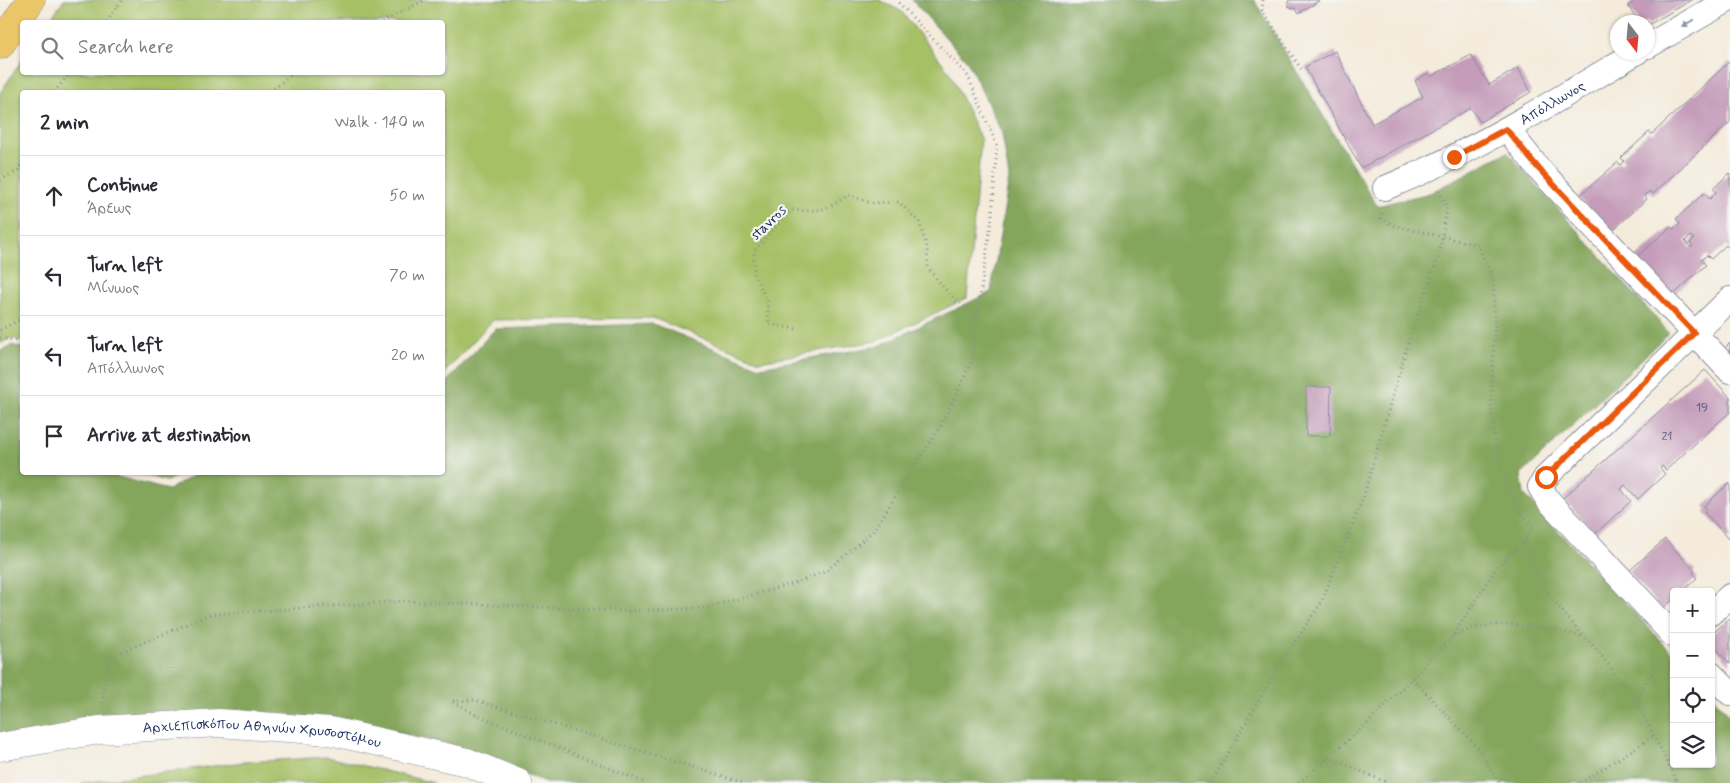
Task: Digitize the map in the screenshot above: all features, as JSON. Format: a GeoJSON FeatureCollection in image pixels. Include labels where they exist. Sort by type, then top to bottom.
{"type":"FeatureCollection","features":[{"type":"Feature","properties":{"kind":"main road"},"geometry":{"type":"LineString","coordinates":[[0,45],[31,0]]}},
{"type":"Feature","properties":{"kind":"street"},"geometry":{"type":"LineString","coordinates":[[1655,42],[1728,0]]}},
{"type":"Feature","properties":{"kind":"street","name":"Απόλλωνος"},"geometry":{"type":"LineString","coordinates":[[1385,188],[1429,170],[1506,129],[1623,60]]}},
{"type":"Feature","properties":{"kind":"street"},"geometry":{"type":"LineString","coordinates":[[1506,129],[1539,169],[1730,371]]}},
{"type":"Feature","properties":{"kind":"street"},"geometry":{"type":"LineString","coordinates":[[1670,644],[1548,500],[1540,488],[1546,477],[1730,299]]}},
{"type":"Feature","properties":{"kind":"street"},"geometry":{"type":"LineString","coordinates":[[1715,609],[1730,596]]}},
{"type":"Feature","properties":{"kind":"street"},"geometry":{"type":"LineString","coordinates":[[1715,678],[1730,693]]}},
{"type":"Feature","properties":{"kind":"street","name":"Αρχιεπισκόπου Αθηνών Χρυσοστόμου"},"geometry":{"type":"LineString","coordinates":[[0,747],[98,730],[219,722],[330,732],[467,762],[518,783]]}},
{"type":"Feature","properties":{"kind":"path"},"geometry":{"type":"LineString","coordinates":[[108,20],[123,0]]}},
{"type":"Feature","properties":{"kind":"path"},"geometry":{"type":"LineString","coordinates":[[386,20],[425,0]]}},
{"type":"Feature","properties":{"kind":"path"},"geometry":{"type":"LineString","coordinates":[[98,730],[110,657],[211,614],[405,601],[630,611],[705,608],[799,582],[826,571],[874,530],[943,422],[973,359],[977,317],[992,217],[997,146],[968,76],[896,0]]}},
{"type":"Feature","properties":{"kind":"path"},"geometry":{"type":"LineString","coordinates":[[1263,0],[1262,10],[1301,69]]}},
{"type":"Feature","properties":{"kind":"path"},"geometry":{"type":"LineString","coordinates":[[56,90],[68,75]]}},
{"type":"Feature","properties":{"kind":"path"},"geometry":{"type":"LineString","coordinates":[[272,90],[290,75]]}},
{"type":"Feature","properties":{"kind":"path"},"geometry":{"type":"LineString","coordinates":[[0,180],[18,171],[20,166]]}},
{"type":"Feature","properties":{"kind":"path"},"geometry":{"type":"LineString","coordinates":[[1211,783],[1274,674],[1322,600],[1364,495],[1407,346],[1438,258],[1447,208],[1429,170]]}},
{"type":"Feature","properties":{"kind":"path"},"geometry":{"type":"LineString","coordinates":[[1385,188],[1381,218],[1392,225],[1478,245],[1493,279],[1495,325],[1491,405],[1498,461],[1517,509],[1533,527]]}},
{"type":"Feature","properties":{"kind":"path","name":"stavros"},"geometry":{"type":"LineString","coordinates":[[796,329],[769,324],[767,301],[754,274],[754,250],[791,210],[808,212],[830,208],[848,195],[872,203],[900,202],[919,222],[927,247],[928,268],[949,294],[977,317]]}},
{"type":"Feature","properties":{"kind":"path"},"geometry":{"type":"LineString","coordinates":[[0,330],[20,319]]}},
{"type":"Feature","properties":{"kind":"path"},"geometry":{"type":"LineString","coordinates":[[0,338],[20,342]]}},
{"type":"Feature","properties":{"kind":"path"},"geometry":{"type":"LineString","coordinates":[[1299,783],[1368,723],[1452,637],[1497,566],[1524,542],[1533,527],[1538,523]]}},
{"type":"Feature","properties":{"kind":"path"},"geometry":{"type":"LineString","coordinates":[[1524,542],[1533,566],[1551,598],[1597,650],[1636,701],[1678,783]]}},
{"type":"Feature","properties":{"kind":"path"},"geometry":{"type":"LineString","coordinates":[[1452,637],[1477,627],[1514,624],[1553,628],[1584,637]]}},
{"type":"Feature","properties":{"kind":"path"},"geometry":{"type":"LineString","coordinates":[[1636,701],[1648,678],[1670,646]]}},
{"type":"Feature","properties":{"kind":"path"},"geometry":{"type":"LineString","coordinates":[[1412,678],[1478,748],[1499,783]]}},
{"type":"Feature","properties":{"kind":"path"},"geometry":{"type":"LineString","coordinates":[[646,783],[475,714],[453,701],[474,700],[744,783]]}},
{"type":"Feature","properties":{"kind":"path"},"geometry":{"type":"LineString","coordinates":[[1580,783],[1654,736]]}},
{"type":"Feature","properties":{"kind":"path"},"geometry":{"type":"LineString","coordinates":[[1329,757],[1388,783]]}},
{"type":"Feature","properties":{"kind":"green space"},"geometry":{"type":"Polygon","coordinates":[[[64,0],[879,0],[901,11],[949,71],[981,140],[967,298],[876,341],[760,361],[653,318],[493,320],[445,372],[445,90],[20,90],[20,340],[11,338],[0,344],[0,93],[20,63],[20,75],[445,75],[445,20],[49,20],[64,0]]]}},
{"type":"Feature","properties":{"kind":"green space"},"geometry":{"type":"Polygon","coordinates":[[[912,0],[1254,0],[1377,206],[1430,193],[1507,152],[1669,333],[1521,475],[1524,494],[1670,651],[1670,768],[1715,768],[1715,699],[1730,715],[1730,783],[548,783],[459,747],[376,728],[0,734],[0,351],[12,345],[20,347],[20,475],[111,475],[168,490],[194,475],[445,475],[445,384],[495,329],[653,324],[760,367],[879,346],[991,292],[1009,178],[1002,133],[968,62],[912,0]]]}},
{"type":"Feature","properties":{"kind":"green space"},"geometry":{"type":"Polygon","coordinates":[[[144,475],[178,475],[167,481],[144,475]]]}},
{"type":"Feature","properties":{"kind":"green space"},"geometry":{"type":"Polygon","coordinates":[[[328,757],[434,783],[82,783],[244,762],[328,757]]]}},
{"type":"Feature","properties":{"kind":"building"},"geometry":{"type":"Polygon","coordinates":[[[1289,0],[1320,0],[1299,13],[1296,8],[1288,6],[1289,0]]]}},
{"type":"Feature","properties":{"kind":"building"},"geometry":{"type":"Polygon","coordinates":[[[1635,0],[1692,0],[1655,21],[1655,15],[1634,15],[1628,6],[1635,0]]]}},
{"type":"Feature","properties":{"kind":"building"},"geometry":{"type":"Polygon","coordinates":[[[1335,51],[1372,124],[1423,97],[1415,81],[1428,73],[1430,77],[1471,55],[1489,85],[1518,68],[1531,92],[1480,122],[1471,108],[1361,168],[1305,67],[1335,51]]]}},
{"type":"Feature","properties":{"kind":"building"},"geometry":{"type":"Polygon","coordinates":[[[1730,61],[1730,122],[1653,194],[1650,191],[1644,195],[1647,199],[1611,232],[1578,197],[1618,162],[1620,165],[1624,161],[1621,158],[1649,132],[1652,134],[1730,61]]]}},
{"type":"Feature","properties":{"kind":"building"},"geometry":{"type":"Polygon","coordinates":[[[1730,173],[1730,249],[1726,245],[1711,259],[1707,255],[1701,260],[1706,265],[1670,298],[1634,259],[1671,227],[1673,229],[1680,224],[1676,219],[1704,193],[1710,199],[1716,192],[1713,188],[1730,173]],[[1691,236],[1685,241],[1691,248],[1693,246],[1690,243],[1694,239],[1691,236]]]}},
{"type":"Feature","properties":{"kind":"building"},"geometry":{"type":"Polygon","coordinates":[[[1730,343],[1730,363],[1723,350],[1730,343]]]}},
{"type":"Feature","properties":{"kind":"building"},"geometry":{"type":"Polygon","coordinates":[[[1705,370],[1730,397],[1730,412],[1666,470],[1662,466],[1660,468],[1665,474],[1638,499],[1625,485],[1621,489],[1631,501],[1595,534],[1563,498],[1705,370]]]}},
{"type":"Feature","properties":{"kind":"building"},"geometry":{"type":"Polygon","coordinates":[[[1306,387],[1331,387],[1330,436],[1306,436],[1306,387]]]}},
{"type":"Feature","properties":{"kind":"building"},"geometry":{"type":"Polygon","coordinates":[[[1730,483],[1730,540],[1704,512],[1707,510],[1704,506],[1730,483]]]}},
{"type":"Feature","properties":{"kind":"building"},"geometry":{"type":"Polygon","coordinates":[[[1665,539],[1695,571],[1693,573],[1697,578],[1686,588],[1670,588],[1670,602],[1662,609],[1628,572],[1665,539]]]}},
{"type":"Feature","properties":{"kind":"building"},"geometry":{"type":"Polygon","coordinates":[[[1730,618],[1730,664],[1715,647],[1715,631],[1730,618]]]}},
{"type":"Feature","properties":{"kind":"route"},"geometry":{"type":"LineString","coordinates":[[1454,157],[1506,129],[1539,169],[1694,333],[1546,477]]}}]}
